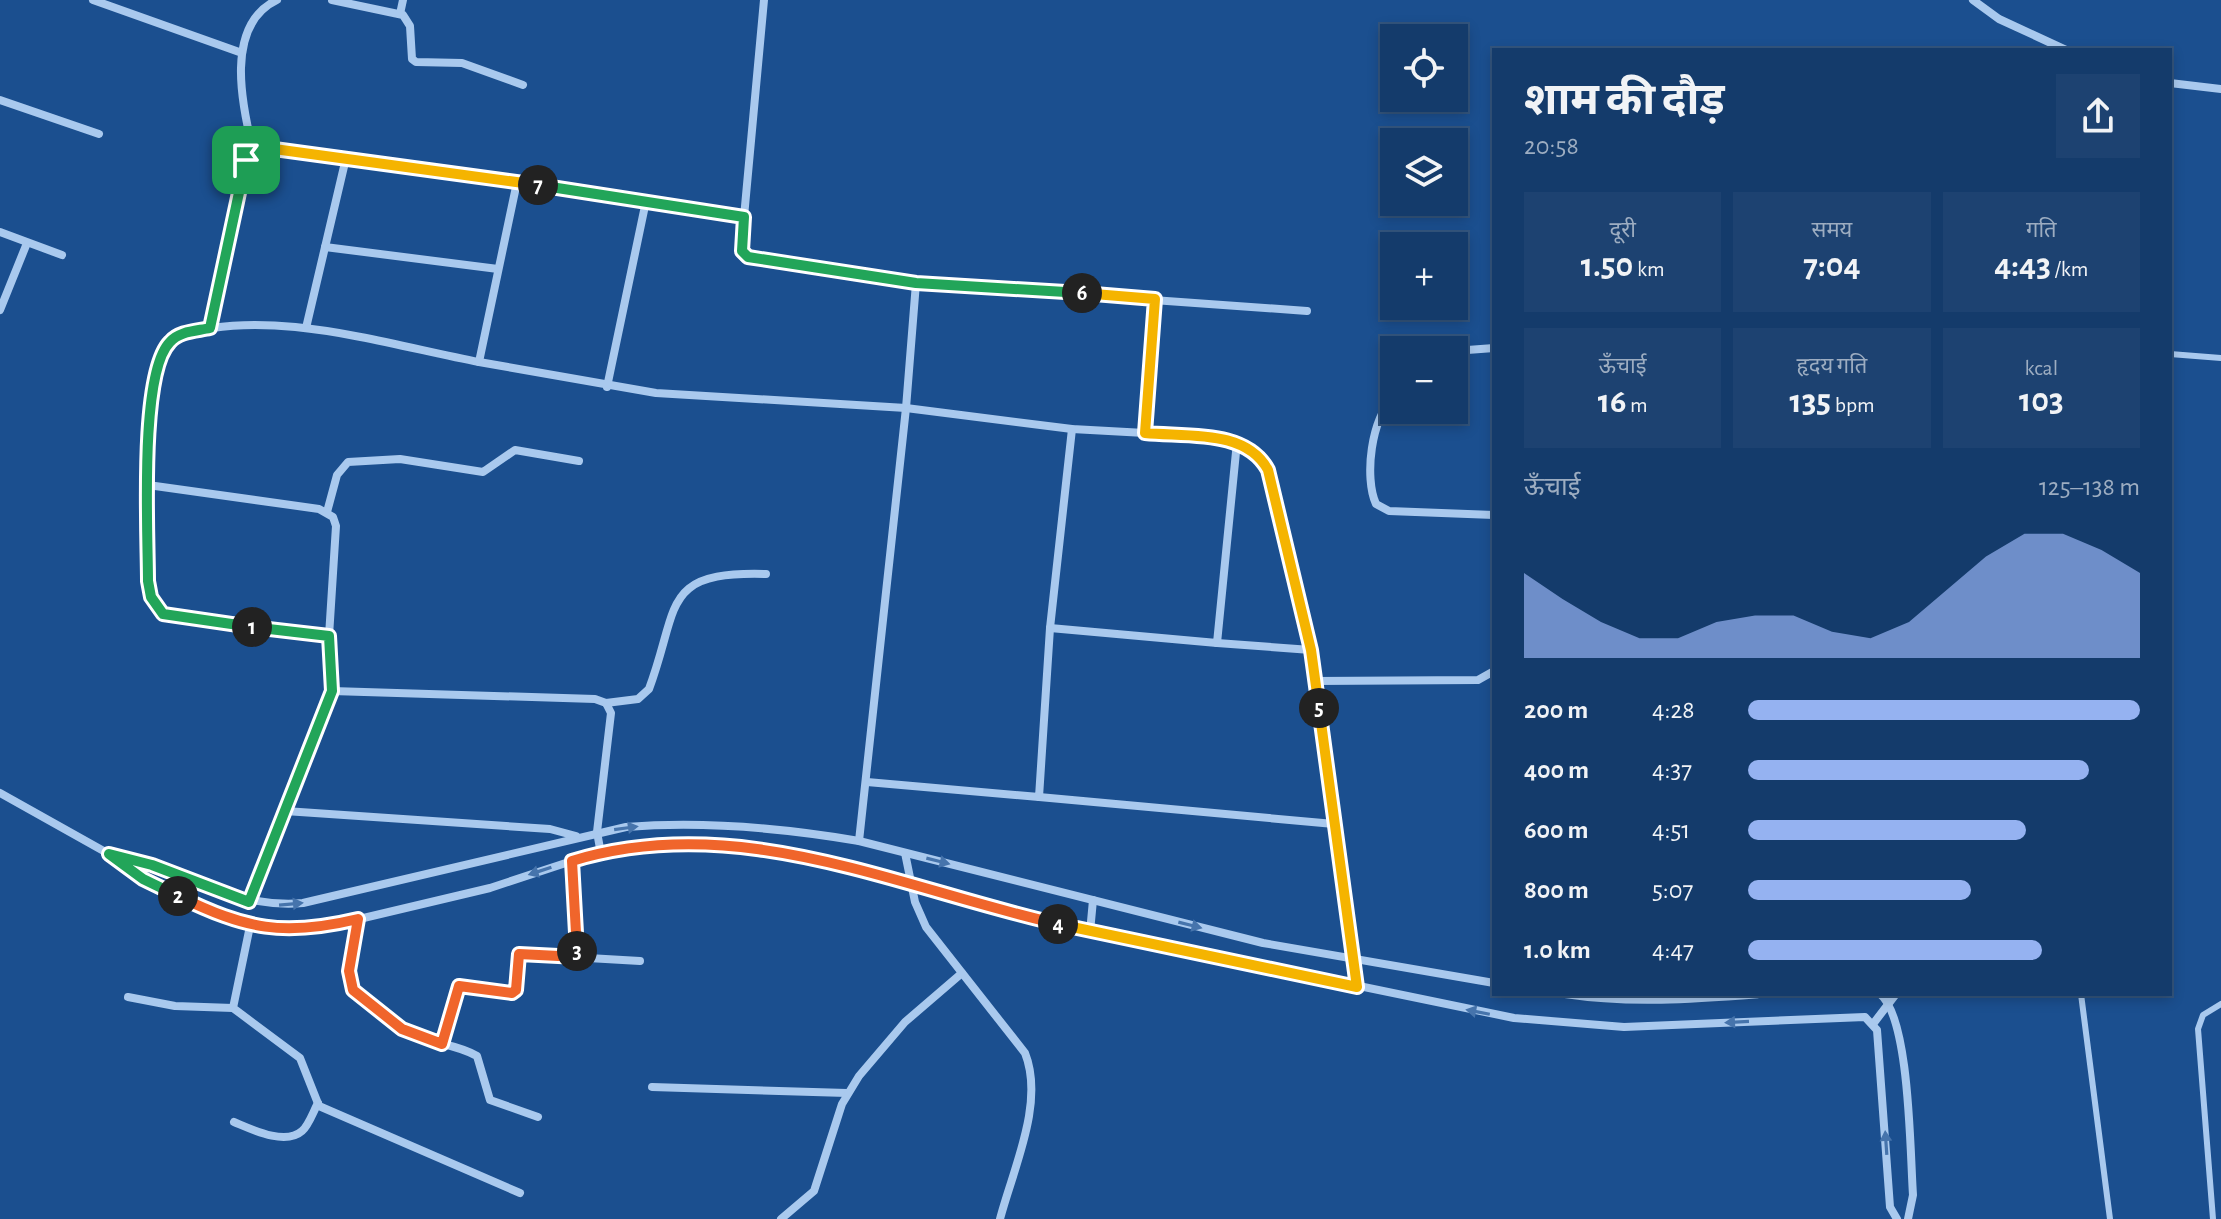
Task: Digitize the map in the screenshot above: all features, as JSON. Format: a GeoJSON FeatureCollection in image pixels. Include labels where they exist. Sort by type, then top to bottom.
{"type":"FeatureCollection","features":[{"type":"Feature","properties":{"kind":"street"},"geometry":{"type":"LineString","coordinates":[[93,0],[242,53]]}},
{"type":"Feature","properties":{"kind":"street"},"geometry":{"type":"LineString","coordinates":[[253,150],[243,107],[242,53],[259,13],[277,0]]}},
{"type":"Feature","properties":{"kind":"street"},"geometry":{"type":"LineString","coordinates":[[332,0],[400,14],[410,26],[411,55],[416,62],[462,63],[523,85]]}},
{"type":"Feature","properties":{"kind":"street"},"geometry":{"type":"LineString","coordinates":[[400,14],[403,0]]}},
{"type":"Feature","properties":{"kind":"street"},"geometry":{"type":"LineString","coordinates":[[764,0],[744,217],[742,251],[748,257],[916,283],[1307,311]]}},
{"type":"Feature","properties":{"kind":"street"},"geometry":{"type":"LineString","coordinates":[[1973,0],[1999,19],[2062,48]]}},
{"type":"Feature","properties":{"kind":"street"},"geometry":{"type":"LineString","coordinates":[[2172,83],[2221,89]]}},
{"type":"Feature","properties":{"kind":"street"},"geometry":{"type":"LineString","coordinates":[[0,100],[99,134]]}},
{"type":"Feature","properties":{"kind":"street"},"geometry":{"type":"LineString","coordinates":[[210,328],[246,160],[253,150],[267,148],[346,158],[744,217]]}},
{"type":"Feature","properties":{"kind":"street"},"geometry":{"type":"LineString","coordinates":[[306,328],[346,158]]}},
{"type":"Feature","properties":{"kind":"street"},"geometry":{"type":"LineString","coordinates":[[479,362],[517,182]]}},
{"type":"Feature","properties":{"kind":"street"},"geometry":{"type":"LineString","coordinates":[[607,387],[646,201]]}},
{"type":"Feature","properties":{"kind":"street"},"geometry":{"type":"LineString","coordinates":[[0,232],[62,255]]}},
{"type":"Feature","properties":{"kind":"street"},"geometry":{"type":"LineString","coordinates":[[0,310],[27,243]]}},
{"type":"Feature","properties":{"kind":"street"},"geometry":{"type":"LineString","coordinates":[[325,247],[498,269]]}},
{"type":"Feature","properties":{"kind":"street"},"geometry":{"type":"LineString","coordinates":[[859,841],[906,408],[916,283]]}},
{"type":"Feature","properties":{"kind":"street"},"geometry":{"type":"LineString","coordinates":[[1145,433],[1155,299]]}},
{"type":"Feature","properties":{"kind":"street"},"geometry":{"type":"LineString","coordinates":[[329,636],[172,617],[157,611],[148,581],[152,387],[161,355],[175,337],[210,328],[306,328],[607,387],[714,399],[906,408],[1072,429],[1237,442],[1251,449],[1268,470],[1311,650],[1357,987]]}},
{"type":"Feature","properties":{"kind":"street"},"geometry":{"type":"LineString","coordinates":[[1468,350],[1492,348]]}},
{"type":"Feature","properties":{"kind":"street"},"geometry":{"type":"LineString","coordinates":[[1380,417],[1372,439],[1376,504],[1389,511],[1492,515]]}},
{"type":"Feature","properties":{"kind":"street"},"geometry":{"type":"LineString","coordinates":[[1039,797],[1050,628],[1072,429]]}},
{"type":"Feature","properties":{"kind":"street"},"geometry":{"type":"LineString","coordinates":[[1217,643],[1237,442]]}},
{"type":"Feature","properties":{"kind":"street"},"geometry":{"type":"LineString","coordinates":[[327,512],[340,468],[348,462],[400,459],[483,472],[515,450],[579,461]]}},
{"type":"Feature","properties":{"kind":"street"},"geometry":{"type":"LineString","coordinates":[[148,485],[327,512],[336,526],[329,636],[332,691],[249,902]]}},
{"type":"Feature","properties":{"kind":"street"},"geometry":{"type":"LineString","coordinates":[[332,691],[595,699],[606,703],[638,699],[649,689],[677,603],[688,585],[713,576],[766,574]]}},
{"type":"Feature","properties":{"kind":"street"},"geometry":{"type":"LineString","coordinates":[[1050,628],[1311,650]]}},
{"type":"Feature","properties":{"kind":"street"},"geometry":{"type":"LineString","coordinates":[[1315,681],[1478,680],[1492,672]]}},
{"type":"Feature","properties":{"kind":"street"},"geometry":{"type":"LineString","coordinates":[[601,854],[597,832],[611,713],[606,703]]}},
{"type":"Feature","properties":{"kind":"street"},"geometry":{"type":"LineString","coordinates":[[867,782],[1334,824]]}},
{"type":"Feature","properties":{"kind":"street"},"geometry":{"type":"LineString","coordinates":[[0,793],[109,854],[143,879],[224,918],[250,926],[287,929],[358,919],[490,888],[601,854],[679,844],[755,849],[909,881],[1090,932],[1514,1018],[1575,1025],[1671,1026],[1854,1015],[1865,1017],[1873,1024],[1878,1040],[1890,1207],[1897,1219]]}},
{"type":"Feature","properties":{"kind":"street"},"geometry":{"type":"LineString","coordinates":[[285,811],[550,829],[579,837]]}},
{"type":"Feature","properties":{"kind":"street"},"geometry":{"type":"LineString","coordinates":[[109,854],[152,865],[249,902],[272,906],[303,903],[597,832],[666,824],[804,832],[859,841],[1263,943],[1492,983]]}},
{"type":"Feature","properties":{"kind":"street"},"geometry":{"type":"LineString","coordinates":[[905,853],[909,881],[926,927],[1025,1053],[1033,1079],[1000,1219]]}},
{"type":"Feature","properties":{"kind":"street"},"geometry":{"type":"LineString","coordinates":[[572,861],[578,957]]}},
{"type":"Feature","properties":{"kind":"street"},"geometry":{"type":"LineString","coordinates":[[1090,932],[1093,900]]}},
{"type":"Feature","properties":{"kind":"street"},"geometry":{"type":"LineString","coordinates":[[358,919],[349,971],[353,990],[402,1029],[477,1056],[490,1100],[538,1117]]}},
{"type":"Feature","properties":{"kind":"street"},"geometry":{"type":"LineString","coordinates":[[233,1008],[250,926]]}},
{"type":"Feature","properties":{"kind":"street"},"geometry":{"type":"LineString","coordinates":[[442,1044],[459,986],[512,993],[516,990],[519,954],[640,961]]}},
{"type":"Feature","properties":{"kind":"street"},"geometry":{"type":"LineString","coordinates":[[781,1219],[814,1191],[847,1093],[905,1022],[962,973]]}},
{"type":"Feature","properties":{"kind":"street"},"geometry":{"type":"LineString","coordinates":[[1578,996],[1604,1000],[1667,1001],[1733,996]]}},
{"type":"Feature","properties":{"kind":"street"},"geometry":{"type":"LineString","coordinates":[[1882,996],[1891,1004],[1901,1034],[1912,1180],[1908,1219]]}},
{"type":"Feature","properties":{"kind":"street"},"geometry":{"type":"LineString","coordinates":[[1873,1024],[1895,996]]}},
{"type":"Feature","properties":{"kind":"street"},"geometry":{"type":"LineString","coordinates":[[128,997],[175,1006],[233,1008],[300,1058],[318,1103],[324,1110],[520,1193]]}},
{"type":"Feature","properties":{"kind":"street"},"geometry":{"type":"LineString","coordinates":[[652,1087],[725,1086],[847,1093]]}},
{"type":"Feature","properties":{"kind":"street"},"geometry":{"type":"LineString","coordinates":[[234,1122],[267,1134],[297,1134],[304,1129],[318,1103]]}},
{"type":"Feature","properties":{"kind":"lane"},"geometry":{"type":"LineString","coordinates":[[2172,354],[2221,358]]}},
{"type":"Feature","properties":{"kind":"lane"},"geometry":{"type":"LineString","coordinates":[[2081,996],[2110,1219]]}},
{"type":"Feature","properties":{"kind":"lane"},"geometry":{"type":"LineString","coordinates":[[2213,1219],[2198,1029],[2210,1008],[2221,1004]]}},
{"type":"Feature","properties":{"kind":"lane"},"geometry":{"type":"LineString","coordinates":[[2210,1191],[2221,1191]]}},
{"type":"Feature","properties":{"kind":"route"},"geometry":{"type":"LineString","coordinates":[[267,148],[744,217],[742,251],[748,257],[916,283],[1155,299],[1145,433],[1237,442],[1251,449],[1268,470],[1311,650],[1357,987],[1035,919],[909,881],[816,859],[755,849],[679,844],[647,846],[572,861],[578,957],[519,954],[516,990],[512,993],[459,986],[442,1044],[402,1029],[353,990],[349,971],[358,919],[334,925],[287,929],[255,927],[224,918],[143,879],[109,854],[152,865],[249,902],[332,691],[329,636],[172,617],[157,611],[148,581],[152,387],[167,344],[175,337],[210,328],[246,160],[253,150],[267,148]]}}]}
